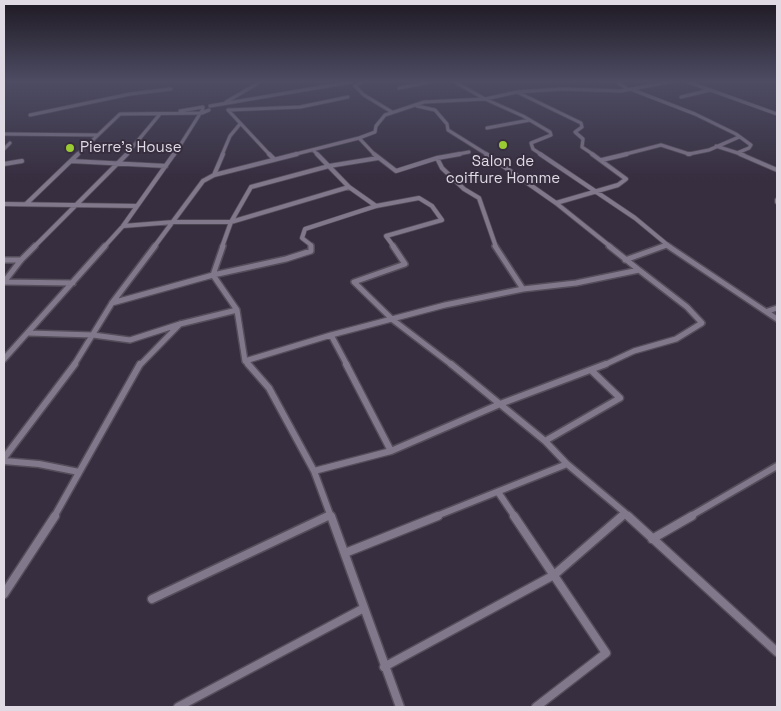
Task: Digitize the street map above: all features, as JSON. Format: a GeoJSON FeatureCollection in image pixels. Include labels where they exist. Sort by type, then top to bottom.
{"type":"FeatureCollection","features":[{"type":"Feature","properties":{"kind":"street"},"geometry":{"type":"LineString","coordinates":[[26,204],[119,115]]}},
{"type":"Feature","properties":{"kind":"street"},"geometry":{"type":"LineString","coordinates":[[4,282],[21,260],[118,164],[159,115]]}},
{"type":"Feature","properties":{"kind":"street"},"geometry":{"type":"LineString","coordinates":[[4,359],[123,226],[201,115]]}},
{"type":"Feature","properties":{"kind":"street"},"geometry":{"type":"LineString","coordinates":[[232,115],[274,159]]}},
{"type":"Feature","properties":{"kind":"street"},"geometry":{"type":"LineString","coordinates":[[79,472],[4,459],[83,353],[112,303],[203,181],[214,175],[359,138],[375,132],[376,126],[385,115]]}},
{"type":"Feature","properties":{"kind":"street"},"geometry":{"type":"LineString","coordinates":[[314,472],[391,451],[500,404],[592,371],[634,351],[676,339],[702,323],[687,307],[625,260],[556,203],[490,156],[448,130],[447,124],[439,115]]}},
{"type":"Feature","properties":{"kind":"street"},"geometry":{"type":"LineString","coordinates":[[520,115],[552,134],[531,143],[533,149],[634,218],[667,245],[777,319]]}},
{"type":"Feature","properties":{"kind":"street"},"geometry":{"type":"LineString","coordinates":[[556,203],[618,186],[626,179],[582,147],[583,139],[576,132],[582,127],[580,123],[564,115]]}},
{"type":"Feature","properties":{"kind":"street"},"geometry":{"type":"LineString","coordinates":[[697,115],[751,145],[749,148],[737,153]]}},
{"type":"Feature","properties":{"kind":"street"},"geometry":{"type":"LineString","coordinates":[[487,128],[530,120]]}},
{"type":"Feature","properties":{"kind":"street"},"geometry":{"type":"LineString","coordinates":[[214,175],[230,136],[240,124]]}},
{"type":"Feature","properties":{"kind":"street"},"geometry":{"type":"LineString","coordinates":[[4,134],[97,135]]}},
{"type":"Feature","properties":{"kind":"street"},"geometry":{"type":"LineString","coordinates":[[602,160],[661,145],[686,155],[709,150],[739,137]]}},
{"type":"Feature","properties":{"kind":"street"},"geometry":{"type":"LineString","coordinates":[[359,138],[378,158],[396,170],[437,158],[469,152]]}},
{"type":"Feature","properties":{"kind":"street"},"geometry":{"type":"LineString","coordinates":[[4,144],[10,144],[4,149]]}},
{"type":"Feature","properties":{"kind":"street"},"geometry":{"type":"LineString","coordinates":[[716,146],[777,170]]}},
{"type":"Feature","properties":{"kind":"street"},"geometry":{"type":"LineString","coordinates":[[313,150],[349,187],[376,206]]}},
{"type":"Feature","properties":{"kind":"street"},"geometry":{"type":"LineString","coordinates":[[212,275],[231,222],[251,187],[329,166],[378,158]]}},
{"type":"Feature","properties":{"kind":"street"},"geometry":{"type":"LineString","coordinates":[[437,158],[442,168],[464,188],[479,198],[496,248],[523,289]]}},
{"type":"Feature","properties":{"kind":"street"},"geometry":{"type":"LineString","coordinates":[[4,164],[22,161]]}},
{"type":"Feature","properties":{"kind":"street"},"geometry":{"type":"LineString","coordinates":[[71,161],[166,166]]}},
{"type":"Feature","properties":{"kind":"street"},"geometry":{"type":"LineString","coordinates":[[123,226],[174,222],[231,222],[349,187]]}},
{"type":"Feature","properties":{"kind":"street"},"geometry":{"type":"LineString","coordinates":[[112,303],[212,275],[286,259],[310,251],[310,245],[302,238],[306,229],[376,206],[419,198],[432,206],[442,220],[386,236],[405,264],[354,282],[393,320],[545,441],[567,464],[625,513],[777,652]]}},
{"type":"Feature","properties":{"kind":"street"},"geometry":{"type":"LineString","coordinates":[[4,204],[137,206]]}},
{"type":"Feature","properties":{"kind":"street"},"geometry":{"type":"LineString","coordinates":[[625,260],[667,245]]}},
{"type":"Feature","properties":{"kind":"street"},"geometry":{"type":"LineString","coordinates":[[4,260],[21,260]]}},
{"type":"Feature","properties":{"kind":"street"},"geometry":{"type":"LineString","coordinates":[[245,361],[331,335],[494,294],[576,283],[639,270]]}},
{"type":"Feature","properties":{"kind":"street"},"geometry":{"type":"LineString","coordinates":[[212,275],[237,310],[245,361],[268,388],[314,472],[400,707]]}},
{"type":"Feature","properties":{"kind":"street"},"geometry":{"type":"LineString","coordinates":[[4,282],[73,282]]}},
{"type":"Feature","properties":{"kind":"street"},"geometry":{"type":"LineString","coordinates":[[768,312],[777,308]]}},
{"type":"Feature","properties":{"kind":"street"},"geometry":{"type":"LineString","coordinates":[[28,333],[94,335],[130,340],[180,324],[237,310]]}},
{"type":"Feature","properties":{"kind":"street"},"geometry":{"type":"LineString","coordinates":[[4,594],[39,542],[141,363],[180,324]]}},
{"type":"Feature","properties":{"kind":"street"},"geometry":{"type":"LineString","coordinates":[[331,335],[391,451]]}},
{"type":"Feature","properties":{"kind":"street"},"geometry":{"type":"LineString","coordinates":[[545,441],[620,398],[592,371]]}},
{"type":"Feature","properties":{"kind":"street"},"geometry":{"type":"LineString","coordinates":[[345,553],[567,464]]}},
{"type":"Feature","properties":{"kind":"street"},"geometry":{"type":"LineString","coordinates":[[652,539],[776,469]]}},
{"type":"Feature","properties":{"kind":"street"},"geometry":{"type":"LineString","coordinates":[[498,492],[606,653],[536,707]]}},
{"type":"Feature","properties":{"kind":"street"},"geometry":{"type":"LineString","coordinates":[[384,667],[554,575],[625,513]]}},
{"type":"Feature","properties":{"kind":"street"},"geometry":{"type":"LineString","coordinates":[[152,599],[330,515]]}},
{"type":"Feature","properties":{"kind":"street"},"geometry":{"type":"LineString","coordinates":[[178,707],[364,608]]}},
{"type":"Feature","properties":{"kind":"place","name":"Salon de coiffure Homme"},"geometry":{"type":"Point","coordinates":[503,145]}},
{"type":"Feature","properties":{"kind":"place","name":"Pierre's House"},"geometry":{"type":"Point","coordinates":[70,148]}}]}
